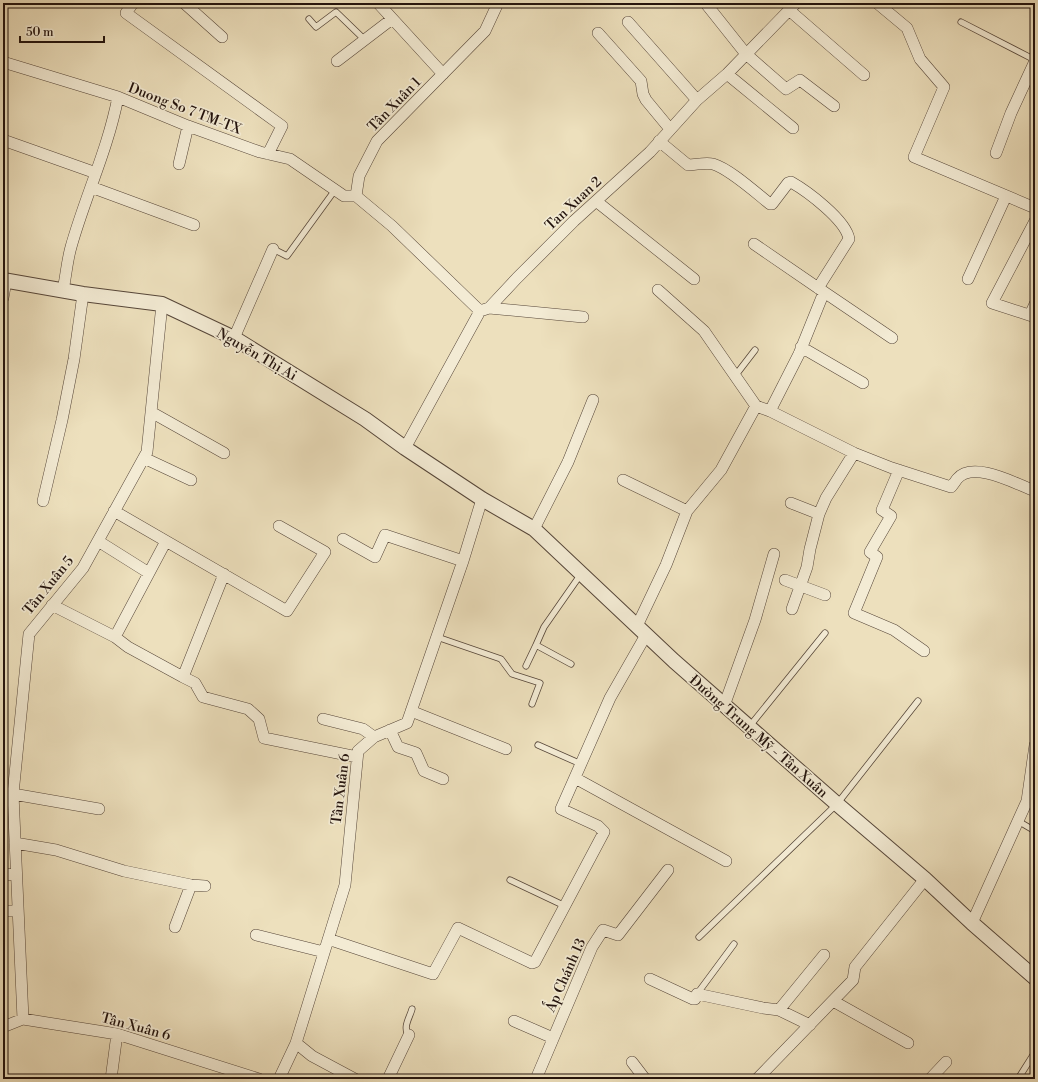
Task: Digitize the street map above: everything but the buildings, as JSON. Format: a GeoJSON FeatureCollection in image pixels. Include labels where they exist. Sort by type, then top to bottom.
{"type":"FeatureCollection","features":[{"type":"Feature","properties":{"kind":"street"},"geometry":{"type":"LineString","coordinates":[[131,3],[126,13],[282,126],[268,154]]}},
{"type":"Feature","properties":{"kind":"street"},"geometry":{"type":"LineString","coordinates":[[184,3],[222,37]]}},
{"type":"Feature","properties":{"kind":"street"},"geometry":{"type":"LineString","coordinates":[[378,3],[443,74]]}},
{"type":"Feature","properties":{"kind":"street","name":"Tân Xuân 1"},"geometry":{"type":"LineString","coordinates":[[356,196],[359,176],[377,141],[485,31],[498,3]]}},
{"type":"Feature","properties":{"kind":"street"},"geometry":{"type":"LineString","coordinates":[[877,3],[907,28],[920,60],[944,87],[914,157],[1035,208]]}},
{"type":"Feature","properties":{"kind":"street"},"geometry":{"type":"LineString","coordinates":[[707,5],[746,54],[786,89],[800,80],[834,106]]}},
{"type":"Feature","properties":{"kind":"street"},"geometry":{"type":"LineString","coordinates":[[791,6],[864,75]]}},
{"type":"Feature","properties":{"kind":"street","name":"Tan Xuan 2"},"geometry":{"type":"LineString","coordinates":[[405,448],[484,310],[596,201],[650,152],[697,100],[727,74],[791,6]]}},
{"type":"Feature","properties":{"kind":"street"},"geometry":{"type":"LineString","coordinates":[[337,61],[392,19]]}},
{"type":"Feature","properties":{"kind":"street"},"geometry":{"type":"LineString","coordinates":[[628,22],[697,100]]}},
{"type":"Feature","properties":{"kind":"street"},"geometry":{"type":"LineString","coordinates":[[598,33],[641,81],[643,94],[646,100],[670,129]]}},
{"type":"Feature","properties":{"kind":"street"},"geometry":{"type":"LineString","coordinates":[[996,153],[1011,113],[1035,61]]}},
{"type":"Feature","properties":{"kind":"street"},"geometry":{"type":"LineString","coordinates":[[3,62],[118,97]]}},
{"type":"Feature","properties":{"kind":"street"},"geometry":{"type":"LineString","coordinates":[[727,74],[793,128]]}},
{"type":"Feature","properties":{"kind":"street","name":"Duong So 7 TM-TX"},"geometry":{"type":"LineString","coordinates":[[63,290],[71,248],[96,173],[118,97],[188,126],[268,154],[290,159],[344,196],[356,196]]}},
{"type":"Feature","properties":{"kind":"street"},"geometry":{"type":"LineString","coordinates":[[179,164],[188,126]]}},
{"type":"Feature","properties":{"kind":"street"},"geometry":{"type":"LineString","coordinates":[[3,140],[96,173]]}},
{"type":"Feature","properties":{"kind":"street"},"geometry":{"type":"LineString","coordinates":[[659,141],[688,165],[707,163],[719,166],[743,182],[770,204],[772,204],[788,183],[791,182],[832,212],[848,231],[849,239],[821,290],[801,347],[770,411]]}},
{"type":"Feature","properties":{"kind":"street"},"geometry":{"type":"LineString","coordinates":[[91,187],[194,225]]}},
{"type":"Feature","properties":{"kind":"street"},"geometry":{"type":"LineString","coordinates":[[356,196],[392,226],[484,310],[583,317]]}},
{"type":"Feature","properties":{"kind":"street"},"geometry":{"type":"LineString","coordinates":[[968,279],[1006,196]]}},
{"type":"Feature","properties":{"kind":"street"},"geometry":{"type":"LineString","coordinates":[[596,201],[694,279]]}},
{"type":"Feature","properties":{"kind":"street"},"geometry":{"type":"LineString","coordinates":[[1035,221],[992,303],[1033,316],[1035,304]]}},
{"type":"Feature","properties":{"kind":"street"},"geometry":{"type":"LineString","coordinates":[[754,244],[892,338]]}},
{"type":"Feature","properties":{"kind":"street"},"geometry":{"type":"LineString","coordinates":[[234,338],[273,249]]}},
{"type":"Feature","properties":{"kind":"street"},"geometry":{"type":"LineString","coordinates":[[3,298],[5,280]]}},
{"type":"Feature","properties":{"kind":"street","name":"Nguyễn Thị Ai"},"geometry":{"type":"LineString","coordinates":[[5,280],[82,294],[162,304],[234,338],[365,419],[405,448],[482,498]]}},
{"type":"Feature","properties":{"kind":"street"},"geometry":{"type":"LineString","coordinates":[[658,290],[704,331],[756,406],[770,411],[854,453],[899,470],[952,487],[957,478],[965,474],[978,471],[991,474],[1035,491]]}},
{"type":"Feature","properties":{"kind":"street"},"geometry":{"type":"LineString","coordinates":[[43,501],[62,420],[72,366],[82,294]]}},
{"type":"Feature","properties":{"kind":"street","name":"Tân Xuân 5"},"geometry":{"type":"LineString","coordinates":[[23,1019],[15,843],[10,788],[29,634],[83,568],[147,452],[162,304]]}},
{"type":"Feature","properties":{"kind":"street"},"geometry":{"type":"LineString","coordinates":[[801,347],[863,383]]}},
{"type":"Feature","properties":{"kind":"street"},"geometry":{"type":"LineString","coordinates":[[534,529],[568,462],[593,400]]}},
{"type":"Feature","properties":{"kind":"street"},"geometry":{"type":"LineString","coordinates":[[328,939],[432,974],[458,928],[534,963],[535,962],[604,832],[598,826],[561,809],[641,630],[687,511],[721,470],[756,406]]}},
{"type":"Feature","properties":{"kind":"street"},"geometry":{"type":"LineString","coordinates":[[151,412],[224,453]]}},
{"type":"Feature","properties":{"kind":"street"},"geometry":{"type":"LineString","coordinates":[[792,610],[808,567],[810,549],[826,498],[854,453]]}},
{"type":"Feature","properties":{"kind":"street"},"geometry":{"type":"LineString","coordinates":[[144,458],[191,480]]}},
{"type":"Feature","properties":{"kind":"street"},"geometry":{"type":"LineString","coordinates":[[899,470],[882,510],[890,516],[870,552],[877,557],[854,613],[894,630],[924,651]]}},
{"type":"Feature","properties":{"kind":"street"},"geometry":{"type":"LineString","coordinates":[[623,480],[687,511]]}},
{"type":"Feature","properties":{"kind":"street","name":"Đường Trung Mỹ - Tân Xuân"},"geometry":{"type":"LineString","coordinates":[[482,498],[534,529],[724,706],[925,879],[972,923],[1035,978]]}},
{"type":"Feature","properties":{"kind":"street","name":"Tân Xuân 6"},"geometry":{"type":"LineString","coordinates":[[279,1079],[296,1043],[345,885],[358,751],[374,737],[407,723],[463,561],[482,498]]}},
{"type":"Feature","properties":{"kind":"street"},"geometry":{"type":"LineString","coordinates":[[791,503],[820,514]]}},
{"type":"Feature","properties":{"kind":"street"},"geometry":{"type":"LineString","coordinates":[[114,511],[287,611],[325,552],[279,526]]}},
{"type":"Feature","properties":{"kind":"street"},"geometry":{"type":"LineString","coordinates":[[343,539],[375,557],[385,535],[463,561]]}},
{"type":"Feature","properties":{"kind":"street"},"geometry":{"type":"LineString","coordinates":[[98,541],[149,573]]}},
{"type":"Feature","properties":{"kind":"street"},"geometry":{"type":"LineString","coordinates":[[115,637],[166,541]]}},
{"type":"Feature","properties":{"kind":"street"},"geometry":{"type":"LineString","coordinates":[[724,706],[755,620],[774,554]]}},
{"type":"Feature","properties":{"kind":"street"},"geometry":{"type":"LineString","coordinates":[[183,677],[224,574]]}},
{"type":"Feature","properties":{"kind":"street"},"geometry":{"type":"LineString","coordinates":[[785,580],[825,594]]}},
{"type":"Feature","properties":{"kind":"street"},"geometry":{"type":"LineString","coordinates":[[52,605],[115,637],[128,647],[195,683],[203,697],[248,709],[259,719],[264,738],[357,757]]}},
{"type":"Feature","properties":{"kind":"street"},"geometry":{"type":"LineString","coordinates":[[411,711],[506,749]]}},
{"type":"Feature","properties":{"kind":"street"},"geometry":{"type":"LineString","coordinates":[[323,719],[363,729],[374,737]]}},
{"type":"Feature","properties":{"kind":"street"},"geometry":{"type":"LineString","coordinates":[[390,730],[398,747],[416,753],[424,771],[443,779]]}},
{"type":"Feature","properties":{"kind":"street"},"geometry":{"type":"LineString","coordinates":[[972,923],[1018,822],[1031,803],[1035,745]]}},
{"type":"Feature","properties":{"kind":"street"},"geometry":{"type":"LineString","coordinates":[[575,778],[726,861]]}},
{"type":"Feature","properties":{"kind":"street"},"geometry":{"type":"LineString","coordinates":[[10,788],[99,809]]}},
{"type":"Feature","properties":{"kind":"street"},"geometry":{"type":"LineString","coordinates":[[15,843],[56,850],[124,871],[190,885],[204,886]]}},
{"type":"Feature","properties":{"kind":"street","name":"Ấp Chánh 13"},"geometry":{"type":"LineString","coordinates":[[536,1079],[592,947],[603,930],[618,935],[668,870]]}},
{"type":"Feature","properties":{"kind":"street"},"geometry":{"type":"LineString","coordinates":[[3,874],[16,875]]}},
{"type":"Feature","properties":{"kind":"street"},"geometry":{"type":"LineString","coordinates":[[757,1079],[853,980],[855,967],[925,879]]}},
{"type":"Feature","properties":{"kind":"street"},"geometry":{"type":"LineString","coordinates":[[175,927],[190,885]]}},
{"type":"Feature","properties":{"kind":"street"},"geometry":{"type":"LineString","coordinates":[[3,911],[18,911]]}},
{"type":"Feature","properties":{"kind":"street"},"geometry":{"type":"LineString","coordinates":[[256,935],[324,952]]}},
{"type":"Feature","properties":{"kind":"street"},"geometry":{"type":"LineString","coordinates":[[779,1010],[824,955]]}},
{"type":"Feature","properties":{"kind":"street"},"geometry":{"type":"LineString","coordinates":[[650,978],[693,1000],[697,994],[779,1010],[810,1025]]}},
{"type":"Feature","properties":{"kind":"street"},"geometry":{"type":"LineString","coordinates":[[833,1001],[908,1043]]}},
{"type":"Feature","properties":{"kind":"street"},"geometry":{"type":"LineString","coordinates":[[3,1027],[23,1019]]}},
{"type":"Feature","properties":{"kind":"street","name":"Tân Xuân 6"},"geometry":{"type":"LineString","coordinates":[[23,1019],[117,1034],[259,1079]]}},
{"type":"Feature","properties":{"kind":"street"},"geometry":{"type":"LineString","coordinates":[[514,1021],[553,1038]]}},
{"type":"Feature","properties":{"kind":"street"},"geometry":{"type":"LineString","coordinates":[[111,1079],[117,1034]]}},
{"type":"Feature","properties":{"kind":"street"},"geometry":{"type":"LineString","coordinates":[[388,1079],[409,1035]]}},
{"type":"Feature","properties":{"kind":"street"},"geometry":{"type":"LineString","coordinates":[[296,1043],[312,1056],[355,1079]]}},
{"type":"Feature","properties":{"kind":"street"},"geometry":{"type":"LineString","coordinates":[[632,1062],[645,1079]]}},
{"type":"Feature","properties":{"kind":"street"},"geometry":{"type":"LineString","coordinates":[[930,1079],[946,1062]]}},
{"type":"Feature","properties":{"kind":"lane"},"geometry":{"type":"LineString","coordinates":[[309,19],[316,27],[336,12],[365,40]]}},
{"type":"Feature","properties":{"kind":"lane"},"geometry":{"type":"LineString","coordinates":[[961,22],[1035,61]]}},
{"type":"Feature","properties":{"kind":"lane"},"geometry":{"type":"LineString","coordinates":[[273,249],[287,256],[335,190]]}},
{"type":"Feature","properties":{"kind":"lane"},"geometry":{"type":"LineString","coordinates":[[736,376],[755,350]]}},
{"type":"Feature","properties":{"kind":"lane"},"geometry":{"type":"LineString","coordinates":[[526,666],[544,627],[581,574]]}},
{"type":"Feature","properties":{"kind":"lane"},"geometry":{"type":"LineString","coordinates":[[749,727],[825,633]]}},
{"type":"Feature","properties":{"kind":"lane"},"geometry":{"type":"LineString","coordinates":[[437,637],[501,659],[512,674],[540,683],[532,704]]}},
{"type":"Feature","properties":{"kind":"lane"},"geometry":{"type":"LineString","coordinates":[[536,645],[571,664]]}},
{"type":"Feature","properties":{"kind":"lane"},"geometry":{"type":"LineString","coordinates":[[699,937],[837,804],[918,701]]}},
{"type":"Feature","properties":{"kind":"lane"},"geometry":{"type":"LineString","coordinates":[[538,744],[581,764]]}},
{"type":"Feature","properties":{"kind":"lane"},"geometry":{"type":"LineString","coordinates":[[1018,822],[1035,831]]}},
{"type":"Feature","properties":{"kind":"lane"},"geometry":{"type":"LineString","coordinates":[[510,880],[565,906]]}},
{"type":"Feature","properties":{"kind":"lane"},"geometry":{"type":"LineString","coordinates":[[697,994],[734,944]]}},
{"type":"Feature","properties":{"kind":"lane"},"geometry":{"type":"LineString","coordinates":[[409,1035],[407,1033],[406,1025],[412,1009]]}},
{"type":"Feature","properties":{"kind":"lane"},"geometry":{"type":"LineString","coordinates":[[1018,1079],[1035,1052]]}}]}
